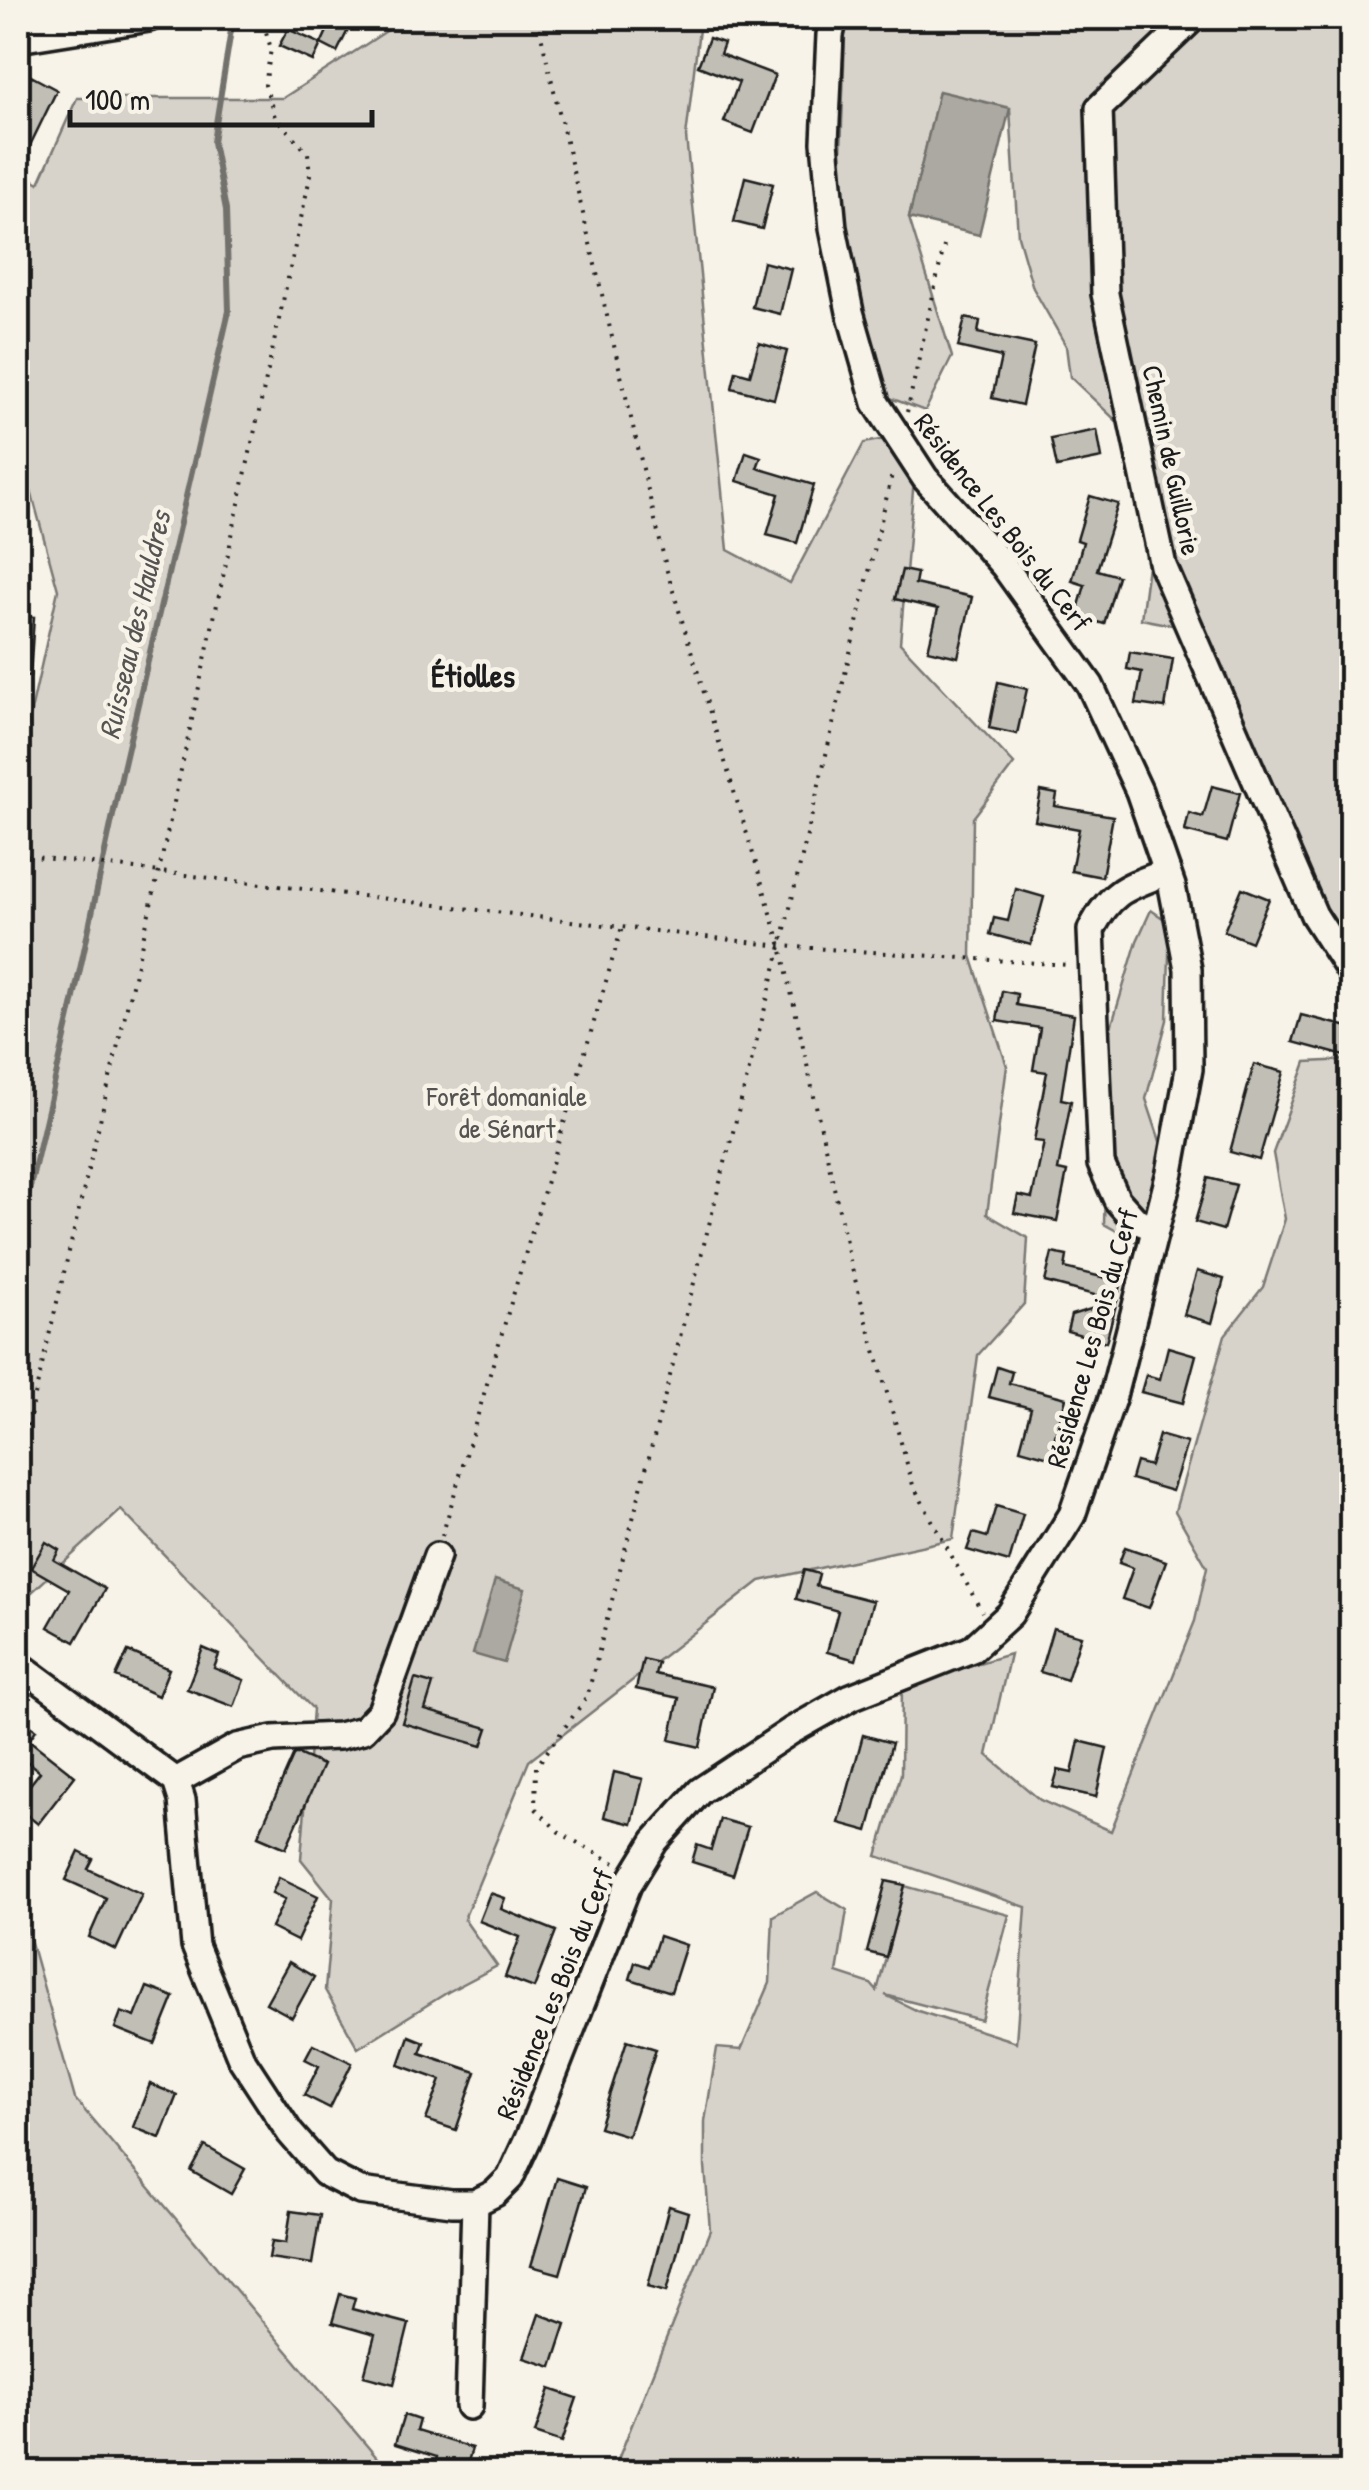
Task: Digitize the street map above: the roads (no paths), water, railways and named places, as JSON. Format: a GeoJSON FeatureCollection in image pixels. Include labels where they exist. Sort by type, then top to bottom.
{"type":"FeatureCollection","features":[{"type":"Feature","properties":{"kind":"street"},"geometry":{"type":"LineString","coordinates":[[18,39],[148,18]]}},
{"type":"Feature","properties":{"kind":"street","name":"Résidence Les Bois du Cerf"},"geometry":{"type":"LineString","coordinates":[[475,2203],[495,2193],[510,2178],[628,1885],[654,1841],[700,1791],[791,1731],[852,1697],[972,1649],[1010,1614],[1072,1515],[1113,1396],[1170,1172],[1189,1069],[1188,970],[1172,886],[1139,791],[1090,685],[1004,566],[925,478],[876,404],[850,312],[834,228],[825,142],[834,18]]}},
{"type":"Feature","properties":{"kind":"street","name":"Chemin de Guillorie"},"geometry":{"type":"LineString","coordinates":[[1193,18],[1100,108],[1105,294],[1163,566],[1314,915],[1352,974]]}},
{"type":"Feature","properties":{"kind":"street"},"geometry":{"type":"LineString","coordinates":[[1156,1228],[1135,1220],[1126,1210],[1100,1164],[1092,930],[1102,910],[1122,890],[1167,872]]}},
{"type":"Feature","properties":{"kind":"street"},"geometry":{"type":"LineString","coordinates":[[176,1781],[237,1747],[273,1739],[338,1736],[363,1730],[381,1711],[437,1556]]}},
{"type":"Feature","properties":{"kind":"street"},"geometry":{"type":"LineString","coordinates":[[18,1664],[176,1781],[182,1800],[195,1946],[241,2058],[290,2134],[325,2173],[360,2191],[475,2203],[469,2406]]}},
{"type":"Feature","properties":{"kind":"waterway","name":"Ruisseau des Hauldres"},"geometry":{"type":"LineString","coordinates":[[18,1238],[229,311],[226,210],[213,142],[233,18]]}},
{"type":"Feature","properties":{"kind":"district","name":"Étiolles"},"geometry":{"type":"Point","coordinates":[473,675]}},
{"type":"Feature","properties":{"kind":"park label","name":"Forêt domaniale de Sénart"},"geometry":{"type":"Point","coordinates":[507,1112]}}]}
